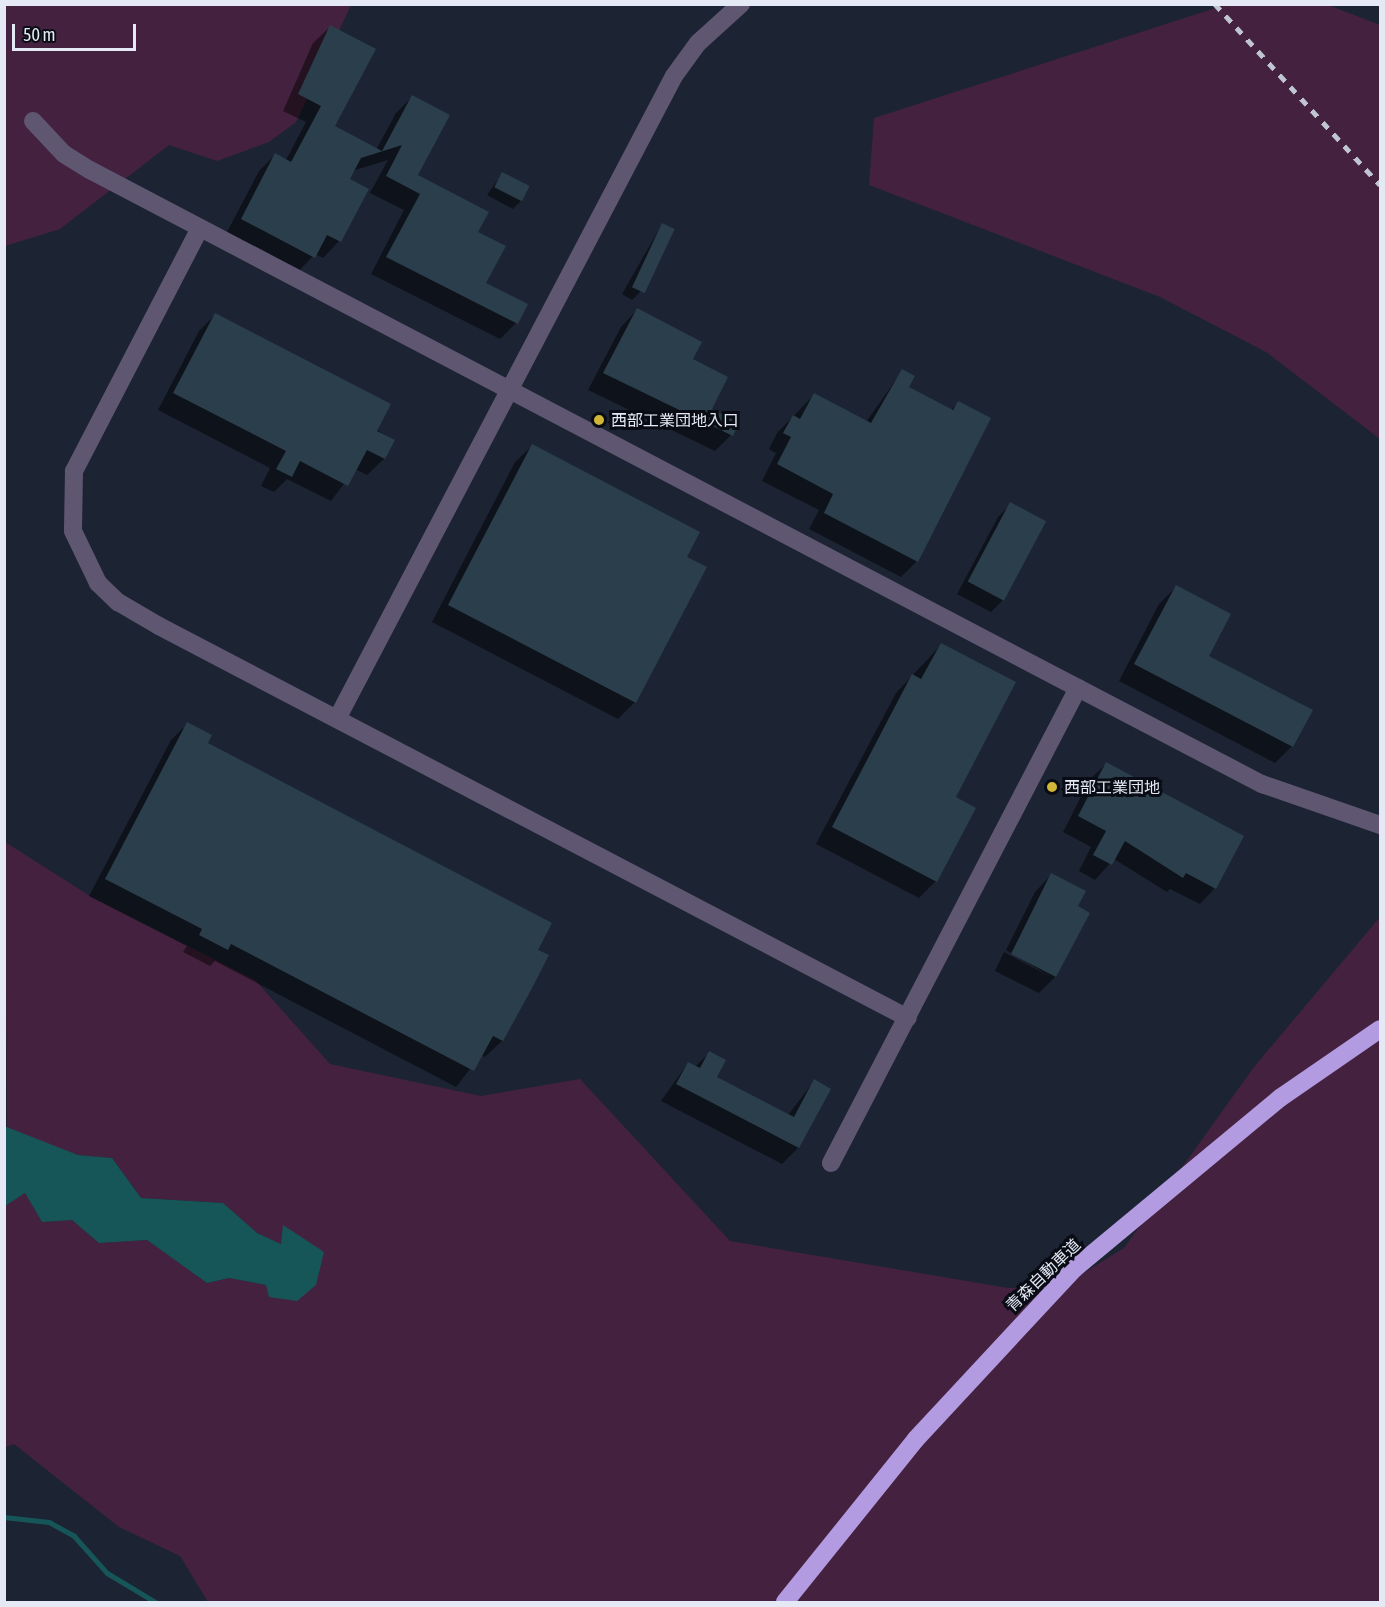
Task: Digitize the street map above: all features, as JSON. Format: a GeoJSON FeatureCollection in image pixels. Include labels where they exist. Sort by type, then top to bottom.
{"type":"FeatureCollection","features":[{"type":"Feature","properties":{"kind":"highway","name":"青森自動車道"},"geometry":{"type":"LineString","coordinates":[[785,1602],[916,1438],[1074,1269],[1280,1098],[1380,1029]]}},
{"type":"Feature","properties":{"kind":"street"},"geometry":{"type":"LineString","coordinates":[[338,717],[674,76],[698,43],[741,4]]}},
{"type":"Feature","properties":{"kind":"street"},"geometry":{"type":"LineString","coordinates":[[33,121],[64,154],[200,228],[1078,688],[1262,784],[1380,825]]}},
{"type":"Feature","properties":{"kind":"street"},"geometry":{"type":"LineString","coordinates":[[200,228],[75,471],[73,531],[83,559],[118,602],[908,1018]]}},
{"type":"Feature","properties":{"kind":"street"},"geometry":{"type":"LineString","coordinates":[[831,1163],[1078,688]]}},
{"type":"Feature","properties":{"kind":"shaded area"},"geometry":{"type":"Polygon","coordinates":[[[5,5],[351,5],[296,122],[269,142],[217,161],[169,145],[60,229],[5,246],[5,5]]]}},
{"type":"Feature","properties":{"kind":"shaded area"},"geometry":{"type":"Polygon","coordinates":[[[1225,5],[1328,5],[1380,25],[1380,439],[1266,352],[1160,297],[869,185],[874,118],[1225,5]]]}},
{"type":"Feature","properties":{"kind":"shaded area"},"geometry":{"type":"Polygon","coordinates":[[[5,842],[93,898],[255,980],[330,1064],[481,1096],[580,1079],[730,1241],[1008,1288],[1064,1285],[1124,1248],[1254,1067],[1380,917],[1380,1602],[208,1602],[180,1556],[119,1527],[14,1444],[5,1447],[5,1205],[25,1193],[42,1222],[72,1220],[99,1243],[147,1240],[207,1283],[229,1278],[266,1285],[297,1301],[284,1225],[281,1244],[257,1233],[223,1203],[141,1198],[112,1158],[78,1155],[7,1131],[5,842]]]}},
{"type":"Feature","properties":{"kind":"shaded area"},"geometry":{"type":"Polygon","coordinates":[[[4,1126],[78,1155],[112,1158],[141,1198],[223,1203],[257,1233],[281,1244],[283,1225],[324,1252],[316,1285],[297,1301],[269,1297],[266,1285],[229,1278],[207,1283],[147,1240],[99,1243],[72,1220],[42,1222],[25,1193],[5,1206],[4,1126]]]}},
{"type":"Feature","properties":{"kind":"building"},"geometry":{"type":"Polygon","coordinates":[[[330,25],[376,49],[335,126],[382,151],[412,95],[450,115],[418,175],[489,212],[478,232],[506,246],[486,283],[528,304],[518,324],[386,257],[420,194],[386,176],[402,145],[361,158],[350,179],[369,189],[341,242],[327,235],[315,258],[241,219],[275,153],[291,162],[321,106],[298,94],[330,25]]]}},
{"type":"Feature","properties":{"kind":"building"},"geometry":{"type":"Polygon","coordinates":[[[502,172],[530,186],[522,201],[494,187],[502,172]]]}},
{"type":"Feature","properties":{"kind":"building"},"geometry":{"type":"Polygon","coordinates":[[[662,223],[675,229],[645,293],[632,287],[662,223]]]}},
{"type":"Feature","properties":{"kind":"building"},"geometry":{"type":"Polygon","coordinates":[[[637,308],[702,342],[693,359],[728,377],[712,409],[739,423],[733,436],[603,373],[637,308]]]}},
{"type":"Feature","properties":{"kind":"building"},"geometry":{"type":"Polygon","coordinates":[[[215,313],[391,404],[377,431],[395,440],[385,459],[367,450],[348,486],[300,461],[292,477],[276,469],[286,451],[173,393],[215,313]]]}},
{"type":"Feature","properties":{"kind":"building"},"geometry":{"type":"Polygon","coordinates":[[[902,369],[915,376],[909,387],[953,410],[958,401],[991,418],[918,562],[824,513],[833,494],[777,464],[791,437],[783,433],[793,415],[800,419],[814,393],[871,423],[902,369]]]}},
{"type":"Feature","properties":{"kind":"building"},"geometry":{"type":"Polygon","coordinates":[[[532,444],[700,532],[687,557],[707,567],[636,703],[448,605],[532,444]]]}},
{"type":"Feature","properties":{"kind":"building"},"geometry":{"type":"Polygon","coordinates":[[[1010,502],[1046,521],[1004,601],[968,581],[1010,502]]]}},
{"type":"Feature","properties":{"kind":"building"},"geometry":{"type":"Polygon","coordinates":[[[1176,585],[1231,614],[1209,656],[1313,710],[1293,747],[1134,664],[1176,585]]]}},
{"type":"Feature","properties":{"kind":"building"},"geometry":{"type":"Polygon","coordinates":[[[941,643],[1016,682],[956,797],[976,808],[937,882],[832,827],[912,674],[921,679],[941,643]]]}},
{"type":"Feature","properties":{"kind":"building"},"geometry":{"type":"Polygon","coordinates":[[[187,722],[212,735],[208,743],[552,923],[538,950],[549,955],[531,990],[503,1041],[493,1036],[474,1071],[231,944],[228,950],[199,935],[202,929],[105,879],[187,722]]]}},
{"type":"Feature","properties":{"kind":"building"},"geometry":{"type":"Polygon","coordinates":[[[1106,762],[1244,836],[1216,889],[1186,873],[1183,878],[1125,841],[1112,865],[1093,855],[1106,831],[1078,816],[1106,762]]]}},
{"type":"Feature","properties":{"kind":"building"},"geometry":{"type":"Polygon","coordinates":[[[1051,873],[1086,891],[1078,906],[1090,913],[1056,977],[1011,954],[1051,873]]]}},
{"type":"Feature","properties":{"kind":"building"},"geometry":{"type":"Polygon","coordinates":[[[709,1051],[726,1060],[717,1077],[794,1117],[814,1079],[831,1089],[799,1148],[676,1084],[688,1062],[700,1068],[709,1051]]]}},
{"type":"Feature","properties":{"kind":"waterway"},"geometry":{"type":"LineString","coordinates":[[4,1517],[49,1522],[74,1536],[107,1573],[155,1602]]}},
{"type":"Feature","properties":{"kind":"railway"},"geometry":{"type":"LineString","coordinates":[[1215,4],[1380,185]]}},
{"type":"Feature","properties":{"kind":"place","name":"西部工業団地入口"},"geometry":{"type":"Point","coordinates":[599,420]}},
{"type":"Feature","properties":{"kind":"place","name":"西部工業団地"},"geometry":{"type":"Point","coordinates":[1052,787]}}]}
